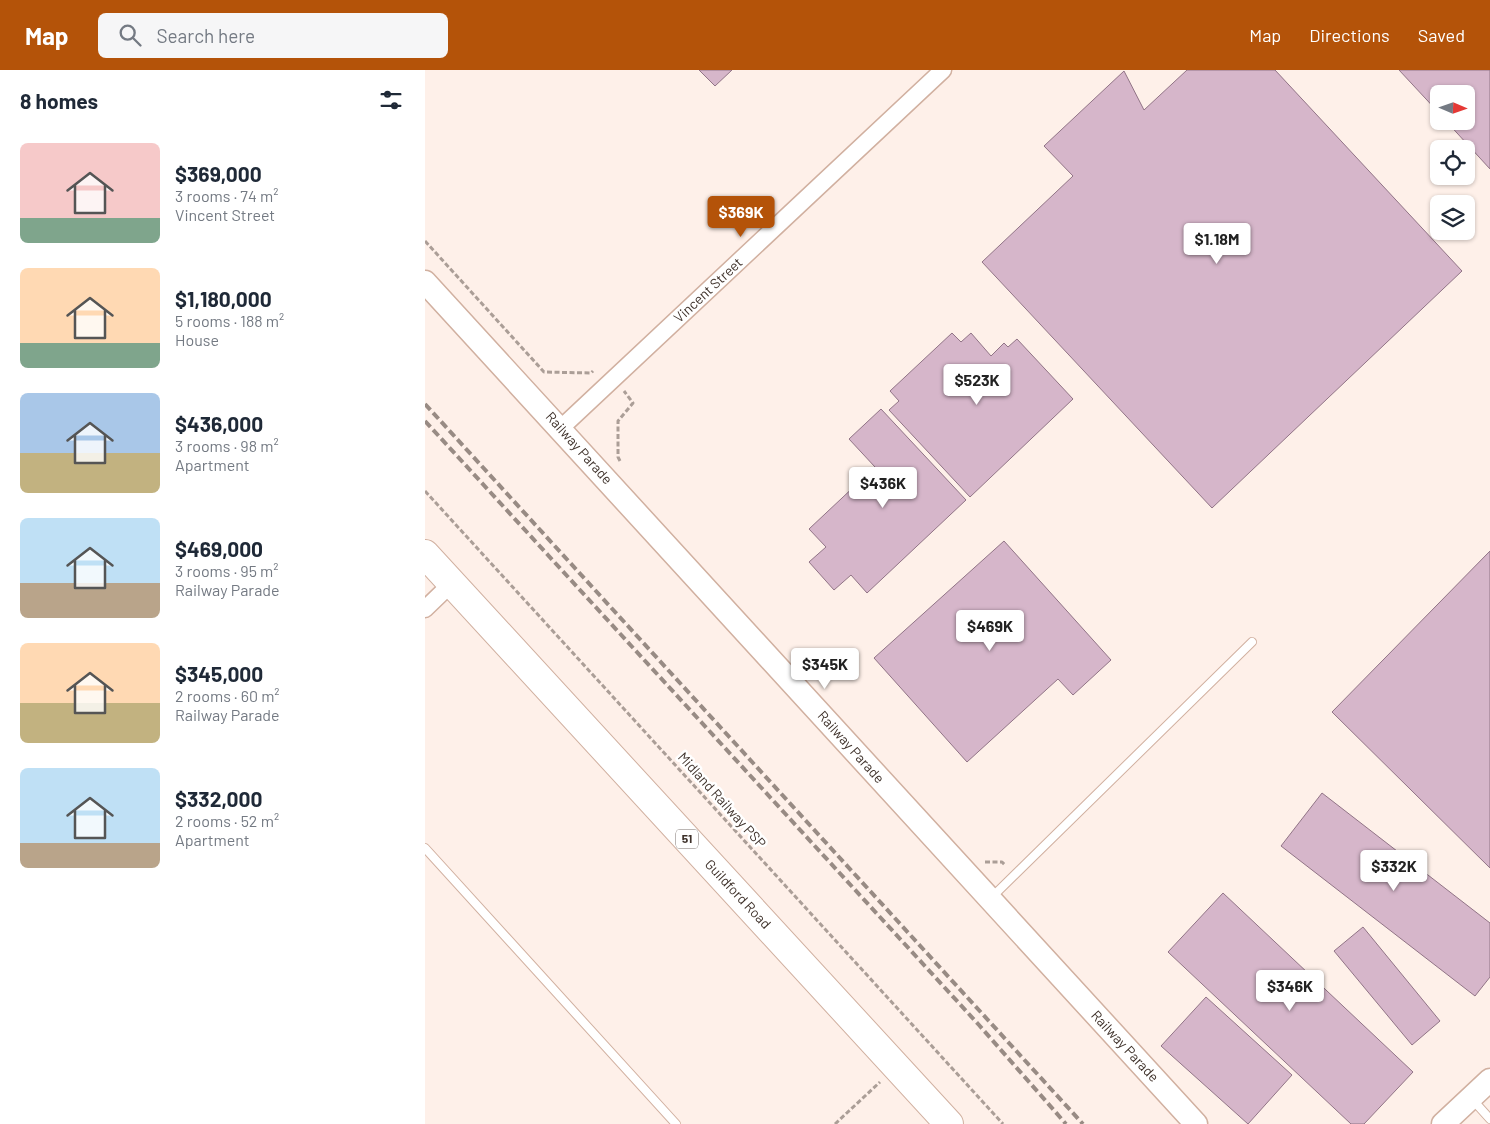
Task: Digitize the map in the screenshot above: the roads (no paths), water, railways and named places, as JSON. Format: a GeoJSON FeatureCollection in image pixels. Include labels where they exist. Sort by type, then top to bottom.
{"type":"FeatureCollection","features":[{"type":"Feature","properties":{"kind":"highway","name":"Guildford Road"},"geometry":{"type":"LineString","coordinates":[[425,554],[949,1124]]}},
{"type":"Feature","properties":{"kind":"street","name":"Vincent Street"},"geometry":{"type":"LineString","coordinates":[[561,428],[943,70]]}},
{"type":"Feature","properties":{"kind":"street","name":"Railway Parade"},"geometry":{"type":"LineString","coordinates":[[425,282],[561,428],[1196,1124]]}},
{"type":"Feature","properties":{"kind":"street"},"geometry":{"type":"LineString","coordinates":[[425,609],[452,583]]}},
{"type":"Feature","properties":{"kind":"street"},"geometry":{"type":"LineString","coordinates":[[1443,1124],[1490,1080]]}},
{"type":"Feature","properties":{"kind":"lane"},"geometry":{"type":"LineString","coordinates":[[990,900],[1252,642]]}},
{"type":"Feature","properties":{"kind":"lane"},"geometry":{"type":"LineString","coordinates":[[425,848],[676,1124]]}},
{"type":"Feature","properties":{"kind":"lane"},"geometry":{"type":"LineString","coordinates":[[1471,1098],[1490,1119]]}},
{"type":"Feature","properties":{"kind":"railway"},"geometry":{"type":"LineString","coordinates":[[425,404],[1083,1124]]}},
{"type":"Feature","properties":{"kind":"railway"},"geometry":{"type":"LineString","coordinates":[[425,421],[979,1025],[1066,1124]]}}]}
